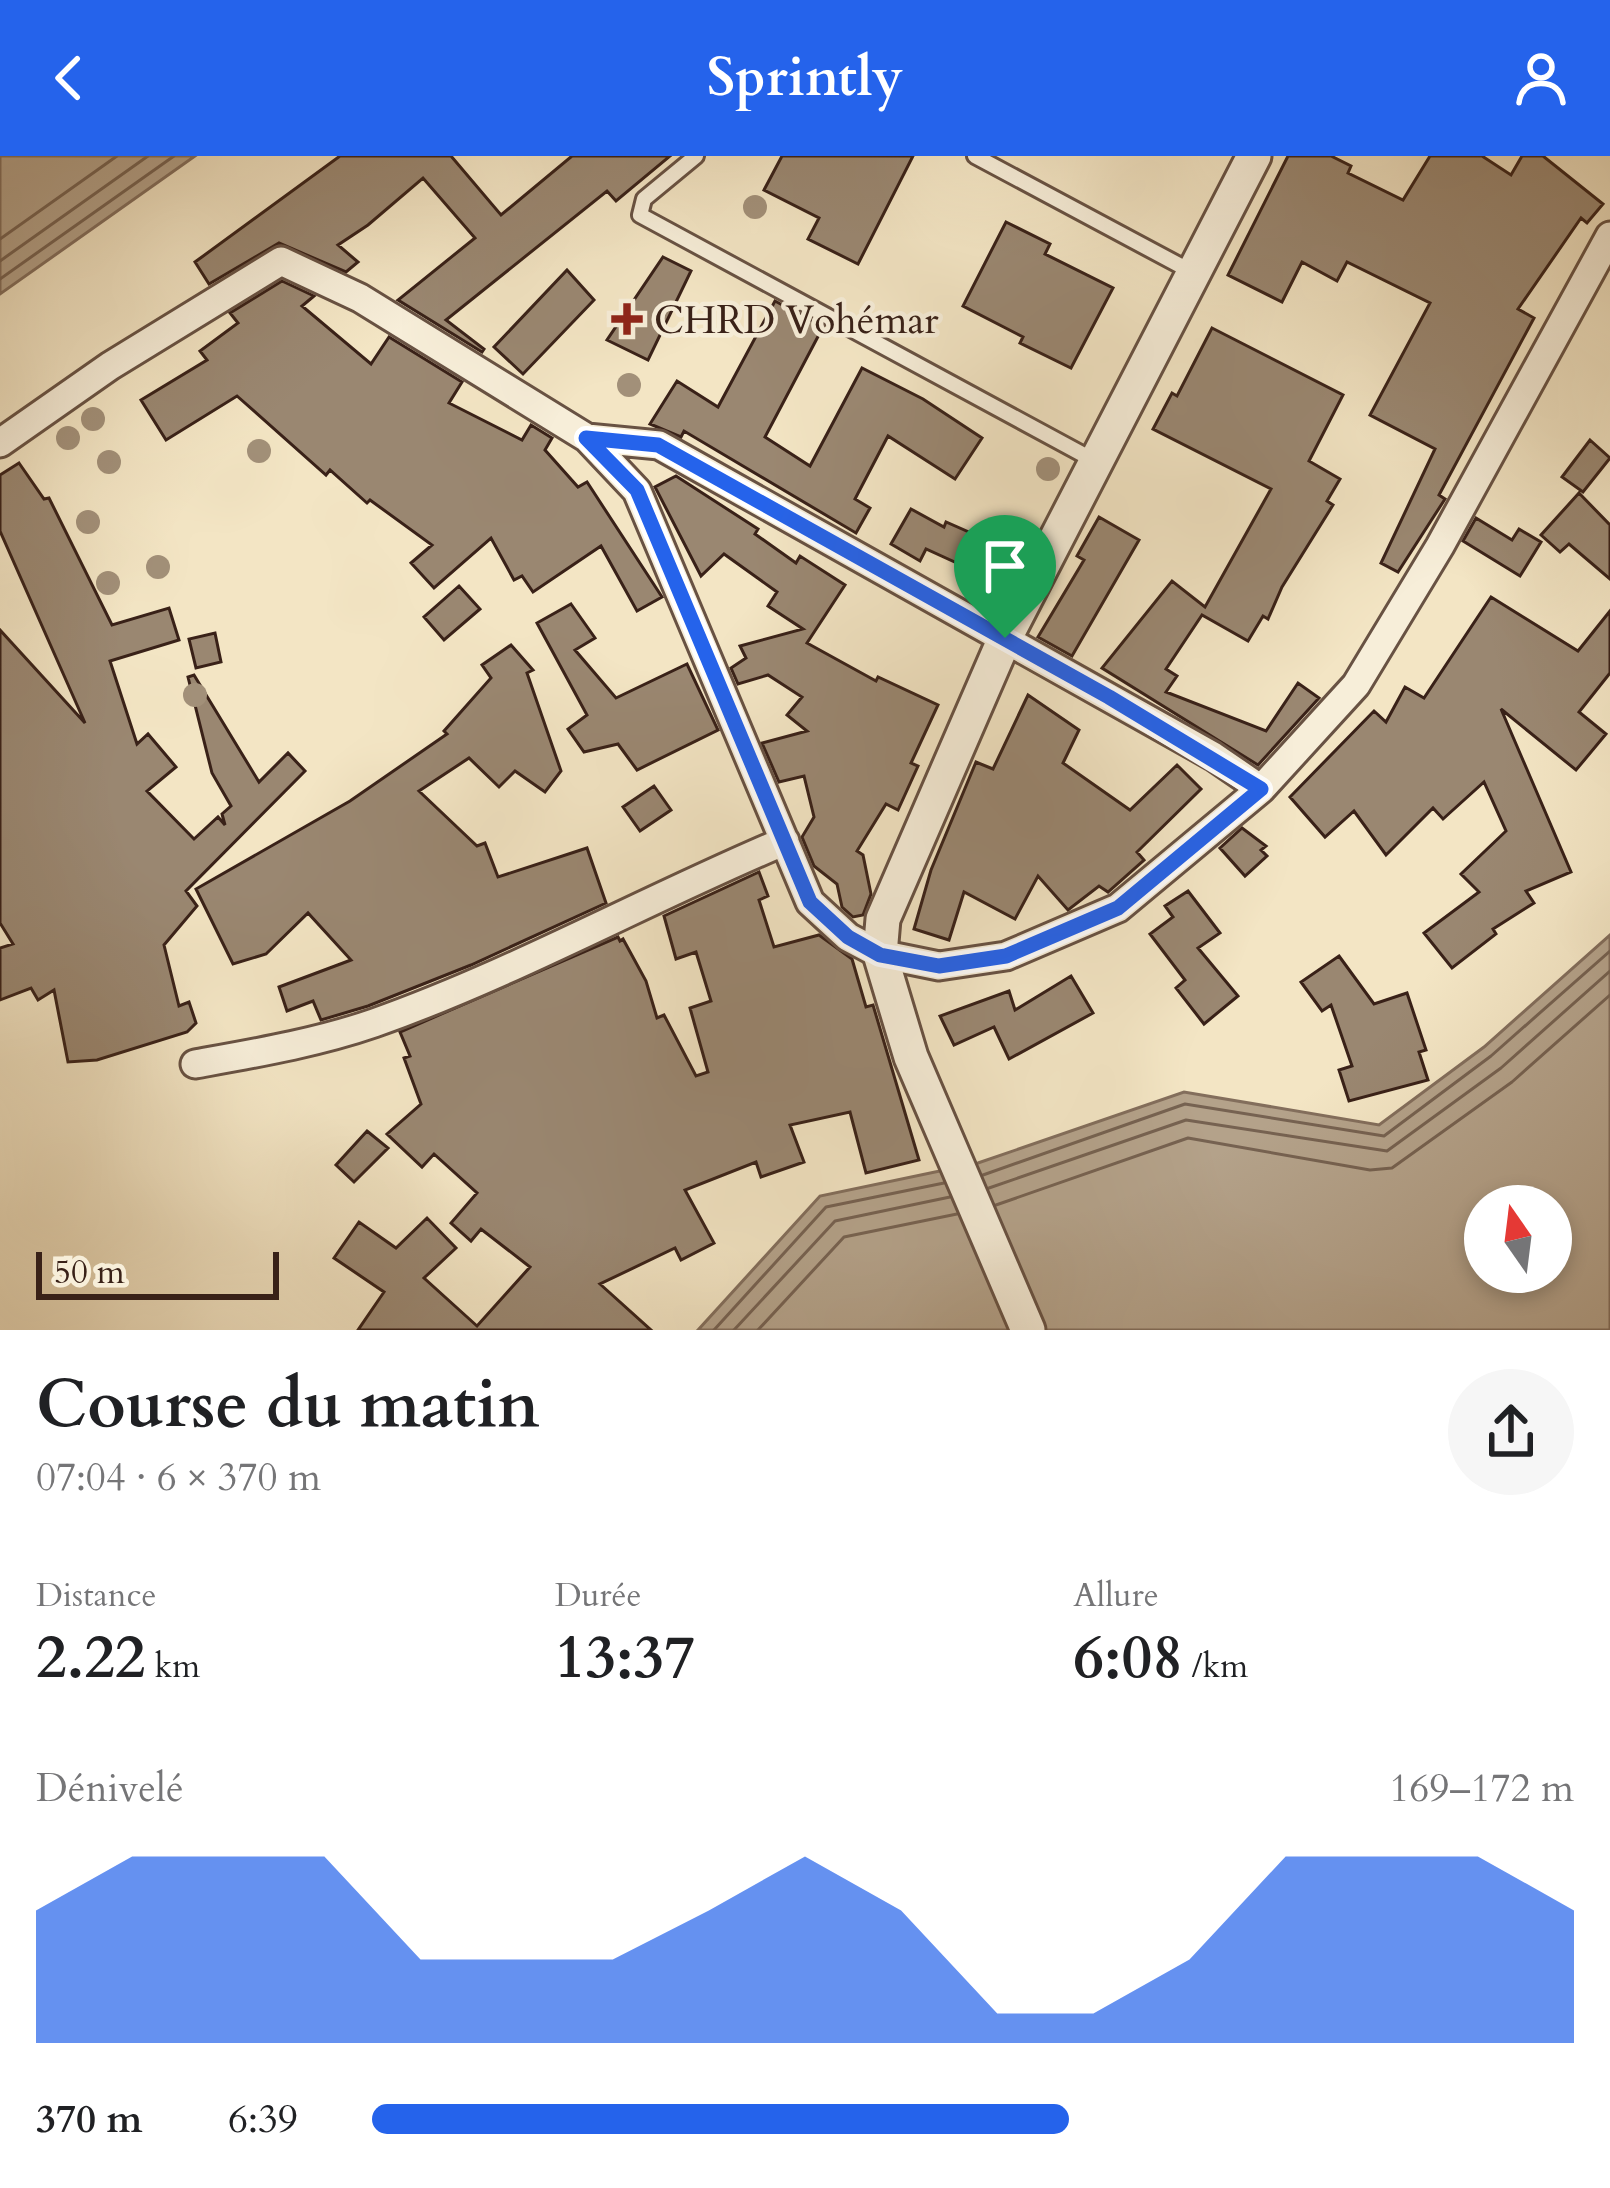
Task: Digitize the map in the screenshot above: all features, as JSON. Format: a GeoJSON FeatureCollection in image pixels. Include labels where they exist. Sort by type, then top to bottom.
{"type":"FeatureCollection","features":[{"type":"Feature","properties":{"kind":"street"},"geometry":{"type":"LineString","coordinates":[[1028,1330],[911,1058],[880,955],[883,920],[1005,638],[1254,156]]}},
{"type":"Feature","properties":{"kind":"street"},"geometry":{"type":"LineString","coordinates":[[0,443],[110,366],[281,261],[360,298],[586,438],[637,490],[810,902],[848,937],[880,955],[939,966],[1006,956],[1118,908],[1261,789],[1356,685],[1440,546],[1610,236]]}},
{"type":"Feature","properties":{"kind":"street"},"geometry":{"type":"LineString","coordinates":[[586,438],[658,445],[1005,638],[1261,789]]}},
{"type":"Feature","properties":{"kind":"street"},"geometry":{"type":"LineString","coordinates":[[196,1064],[305,1044],[373,1023],[457,990],[784,841]]}},
{"type":"Feature","properties":{"kind":"lane"},"geometry":{"type":"LineString","coordinates":[[696,156],[644,199],[640,215],[1096,462]]}},
{"type":"Feature","properties":{"kind":"lane"},"geometry":{"type":"LineString","coordinates":[[975,156],[1194,273]]}},
{"type":"Feature","properties":{"kind":"water"},"geometry":{"type":"Polygon","coordinates":[[[0,156],[195,156],[0,294],[0,156]]]}},
{"type":"Feature","properties":{"kind":"water"},"geometry":{"type":"Polygon","coordinates":[[[1610,935],[1610,1330],[698,1330],[820,1196],[978,1163],[1184,1092],[1379,1125],[1484,1047],[1610,935]]]}},
{"type":"Feature","properties":{"kind":"building"},"geometry":{"type":"Polygon","coordinates":[[[340,156],[451,156],[501,215],[572,156],[670,156],[616,201],[607,191],[446,320],[482,352],[398,300],[475,238],[423,178],[338,245],[358,262],[346,272],[279,243],[209,284],[195,262],[340,156]]]}},
{"type":"Feature","properties":{"kind":"building"},"geometry":{"type":"Polygon","coordinates":[[[782,156],[913,156],[858,264],[808,239],[819,218],[764,190],[782,156]]]}},
{"type":"Feature","properties":{"kind":"building"},"geometry":{"type":"Polygon","coordinates":[[[1288,156],[1331,156],[1351,166],[1348,173],[1403,200],[1430,156],[1482,156],[1511,175],[1522,156],[1543,156],[1603,204],[1587,223],[1581,218],[1518,309],[1534,318],[1439,495],[1445,499],[1398,572],[1381,563],[1435,449],[1370,415],[1430,303],[1347,262],[1337,281],[1302,262],[1282,302],[1228,275],[1288,156]]]}},
{"type":"Feature","properties":{"kind":"building"},"geometry":{"type":"Polygon","coordinates":[[[1006,222],[1050,244],[1045,254],[1113,288],[1071,368],[1020,343],[1023,337],[963,306],[1006,222]]]}},
{"type":"Feature","properties":{"kind":"building"},"geometry":{"type":"Polygon","coordinates":[[[663,257],[691,271],[648,360],[607,340],[663,257]]]}},
{"type":"Feature","properties":{"kind":"building"},"geometry":{"type":"Polygon","coordinates":[[[567,270],[594,300],[523,374],[494,347],[567,270]]]}},
{"type":"Feature","properties":{"kind":"building"},"geometry":{"type":"Polygon","coordinates":[[[282,281],[314,296],[302,306],[371,364],[389,337],[462,382],[449,403],[522,440],[531,425],[552,438],[545,450],[578,487],[587,482],[662,597],[637,611],[601,546],[533,592],[522,576],[514,580],[491,538],[434,588],[411,563],[432,545],[370,500],[367,503],[330,470],[326,475],[237,396],[166,440],[141,400],[207,360],[200,351],[238,323],[230,313],[282,281]]]}},
{"type":"Feature","properties":{"kind":"building"},"geometry":{"type":"Polygon","coordinates":[[[775,301],[823,327],[765,437],[810,466],[862,368],[923,399],[982,438],[955,479],[888,436],[855,499],[870,508],[856,533],[684,431],[681,437],[650,424],[677,381],[718,407],[775,301]]]}},
{"type":"Feature","properties":{"kind":"building"},"geometry":{"type":"Polygon","coordinates":[[[1212,328],[1343,395],[1309,461],[1340,479],[1327,501],[1333,505],[1282,587],[1268,619],[1263,616],[1248,641],[1202,615],[1166,669],[1177,676],[1166,692],[1266,731],[1298,683],[1319,698],[1258,765],[1102,668],[1172,581],[1205,607],[1271,489],[1153,429],[1172,393],[1177,396],[1212,328]]]}},
{"type":"Feature","properties":{"kind":"building"},"geometry":{"type":"Polygon","coordinates":[[[1590,440],[1610,458],[1583,492],[1562,477],[1590,440]]]}},
{"type":"Feature","properties":{"kind":"building"},"geometry":{"type":"Polygon","coordinates":[[[19,463],[44,499],[49,498],[112,625],[169,608],[179,640],[110,661],[137,744],[148,734],[176,767],[147,791],[194,839],[218,817],[225,825],[222,814],[231,806],[212,773],[188,677],[194,675],[259,782],[288,753],[305,771],[186,891],[197,906],[164,945],[179,1006],[189,1002],[196,1023],[187,1032],[97,1060],[68,1062],[54,990],[38,1000],[31,988],[0,1000],[0,948],[13,944],[0,923],[0,630],[85,723],[0,531],[0,475],[19,463]]]}},
{"type":"Feature","properties":{"kind":"building"},"geometry":{"type":"Polygon","coordinates":[[[676,476],[758,529],[755,534],[796,563],[800,556],[845,585],[807,643],[876,681],[878,677],[938,705],[911,763],[918,766],[898,810],[886,804],[857,851],[863,855],[871,894],[863,915],[853,917],[842,907],[837,884],[814,866],[802,837],[814,817],[804,776],[779,782],[762,743],[807,731],[787,715],[802,697],[768,675],[738,684],[731,668],[746,658],[740,646],[803,629],[768,606],[777,592],[724,554],[701,576],[655,487],[676,476]]]}},
{"type":"Feature","properties":{"kind":"building"},"geometry":{"type":"Polygon","coordinates":[[[1579,493],[1610,525],[1610,579],[1569,544],[1560,552],[1541,535],[1579,493]]]}},
{"type":"Feature","properties":{"kind":"building"},"geometry":{"type":"Polygon","coordinates":[[[911,509],[944,527],[946,522],[1005,548],[992,579],[926,549],[920,561],[891,544],[911,509]]]}},
{"type":"Feature","properties":{"kind":"building"},"geometry":{"type":"Polygon","coordinates":[[[1099,517],[1139,540],[1072,656],[1038,637],[1084,560],[1077,556],[1099,517]]]}},
{"type":"Feature","properties":{"kind":"building"},"geometry":{"type":"Polygon","coordinates":[[[1476,518],[1512,540],[1519,529],[1541,542],[1520,576],[1463,541],[1476,518]]]}},
{"type":"Feature","properties":{"kind":"building"},"geometry":{"type":"Polygon","coordinates":[[[459,586],[480,609],[444,640],[424,617],[459,586]]]}},
{"type":"Feature","properties":{"kind":"building"},"geometry":{"type":"Polygon","coordinates":[[[1491,597],[1578,651],[1610,611],[1610,673],[1579,712],[1606,734],[1576,770],[1501,709],[1571,872],[1526,891],[1534,903],[1493,929],[1496,934],[1452,968],[1424,933],[1479,892],[1461,874],[1506,831],[1484,782],[1443,819],[1433,808],[1386,855],[1354,811],[1325,837],[1290,797],[1374,711],[1386,722],[1405,687],[1424,698],[1491,597]]]}},
{"type":"Feature","properties":{"kind":"building"},"geometry":{"type":"Polygon","coordinates":[[[571,604],[595,638],[575,650],[616,698],[687,664],[718,730],[637,770],[618,744],[584,752],[568,729],[587,715],[537,623],[571,604]]]}},
{"type":"Feature","properties":{"kind":"building"},"geometry":{"type":"Polygon","coordinates":[[[215,633],[221,662],[196,668],[189,639],[215,633]]]}},
{"type":"Feature","properties":{"kind":"building"},"geometry":{"type":"Polygon","coordinates":[[[511,645],[533,670],[527,673],[561,771],[545,792],[515,771],[499,787],[469,758],[419,791],[477,846],[485,843],[498,877],[587,848],[606,903],[368,1006],[321,1020],[313,1001],[287,1011],[279,987],[351,960],[308,913],[266,954],[233,964],[196,889],[350,801],[447,734],[444,731],[491,678],[482,665],[511,645]]]}},
{"type":"Feature","properties":{"kind":"building"},"geometry":{"type":"Polygon","coordinates":[[[1028,695],[1079,730],[1063,763],[1130,810],[1177,765],[1201,789],[1137,852],[1144,860],[1108,892],[1099,886],[1068,910],[1038,876],[1015,919],[964,892],[949,940],[914,929],[931,870],[976,762],[993,769],[1028,695]]]}},
{"type":"Feature","properties":{"kind":"building"},"geometry":{"type":"Polygon","coordinates":[[[654,786],[671,810],[640,831],[623,807],[654,786]]]}},
{"type":"Feature","properties":{"kind":"building"},"geometry":{"type":"Polygon","coordinates":[[[1242,828],[1266,846],[1261,850],[1267,856],[1245,876],[1220,848],[1242,828]]]}},
{"type":"Feature","properties":{"kind":"building"},"geometry":{"type":"Polygon","coordinates":[[[759,872],[768,896],[759,900],[774,947],[819,935],[852,959],[866,1007],[873,1005],[919,1160],[866,1173],[850,1112],[790,1125],[804,1162],[761,1177],[756,1162],[685,1190],[714,1243],[681,1260],[675,1248],[600,1284],[651,1330],[358,1330],[384,1292],[334,1258],[359,1222],[396,1248],[427,1218],[456,1248],[424,1278],[477,1326],[530,1267],[481,1229],[471,1241],[451,1223],[477,1193],[434,1154],[422,1167],[387,1134],[421,1104],[400,1032],[618,937],[646,981],[657,1018],[664,1015],[696,1076],[708,1072],[690,1008],[711,1001],[696,952],[676,959],[664,916],[759,872]]]}},
{"type":"Feature","properties":{"kind":"building"},"geometry":{"type":"Polygon","coordinates":[[[1188,891],[1220,933],[1198,948],[1238,996],[1204,1024],[1176,988],[1185,980],[1150,934],[1173,917],[1165,906],[1188,891]]]}},
{"type":"Feature","properties":{"kind":"building"},"geometry":{"type":"Polygon","coordinates":[[[1339,956],[1374,1004],[1407,993],[1426,1050],[1419,1052],[1428,1080],[1349,1101],[1339,1070],[1352,1066],[1331,1005],[1322,1011],[1301,982],[1339,956]]]}},
{"type":"Feature","properties":{"kind":"building"},"geometry":{"type":"Polygon","coordinates":[[[1071,976],[1093,1013],[1009,1059],[994,1027],[954,1045],[940,1016],[1009,991],[1015,1010],[1071,976]]]}},
{"type":"Feature","properties":{"kind":"building"},"geometry":{"type":"Polygon","coordinates":[[[367,1131],[388,1148],[354,1182],[336,1165],[367,1131]]]}},
{"type":"Feature","properties":{"kind":"place","name":"CHRD Vohémar"},"geometry":{"type":"Point","coordinates":[627,319]}},
{"type":"Feature","properties":{"kind":"route"},"geometry":{"type":"LineString","coordinates":[[586,438],[658,445],[1005,638],[1261,789],[1118,908],[1006,956],[939,966],[880,955],[848,937],[810,902],[637,490],[586,438]]}}]}
